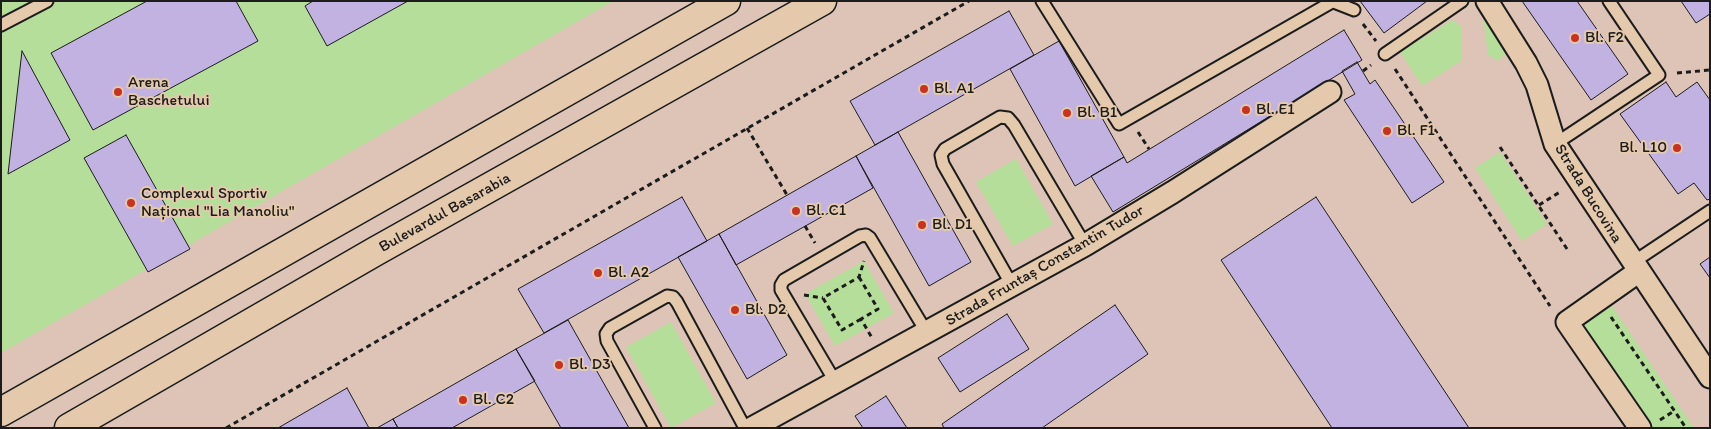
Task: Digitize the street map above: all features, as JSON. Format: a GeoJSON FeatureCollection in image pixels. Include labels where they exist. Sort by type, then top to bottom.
{"type":"FeatureCollection","features":[{"type":"Feature","properties":{"kind":"main road","name":"Bulevardul Basarabia"},"geometry":{"type":"LineString","coordinates":[[86,424],[376,251],[822,1]]}},
{"type":"Feature","properties":{"kind":"main road"},"geometry":{"type":"LineString","coordinates":[[1,412],[725,2]]}},
{"type":"Feature","properties":{"kind":"street","name":"Strada Bucovina"},"geometry":{"type":"LineString","coordinates":[[1487,1],[1526,62],[1537,85],[1555,144],[1710,378]]}},
{"type":"Feature","properties":{"kind":"street","name":"Strada Fruntaș Constantin Tudor"},"geometry":{"type":"LineString","coordinates":[[752,428],[1013,287],[1173,192],[1330,92]]}},
{"type":"Feature","properties":{"kind":"street"},"geometry":{"type":"LineString","coordinates":[[1635,267],[1567,322],[1640,428]]}},
{"type":"Feature","properties":{"kind":"lane"},"geometry":{"type":"LineString","coordinates":[[1,25],[47,1]]}},
{"type":"Feature","properties":{"kind":"lane"},"geometry":{"type":"LineString","coordinates":[[1042,1],[1119,124],[1332,2],[1354,10]]}},
{"type":"Feature","properties":{"kind":"lane"},"geometry":{"type":"LineString","coordinates":[[1385,54],[1462,1]]}},
{"type":"Feature","properties":{"kind":"lane"},"geometry":{"type":"LineString","coordinates":[[1555,144],[1659,74],[1609,1]]}},
{"type":"Feature","properties":{"kind":"lane"},"geometry":{"type":"LineString","coordinates":[[1013,287],[943,164],[941,155],[945,149],[1000,117],[1008,118],[1014,125],[1085,245]]}},
{"type":"Feature","properties":{"kind":"lane"},"geometry":{"type":"LineString","coordinates":[[1635,267],[1710,211]]}},
{"type":"Feature","properties":{"kind":"lane"},"geometry":{"type":"LineString","coordinates":[[836,382],[781,290],[780,285],[784,280],[860,236],[866,235],[870,238],[927,333]]}},
{"type":"Feature","properties":{"kind":"lane"},"geometry":{"type":"LineString","coordinates":[[656,428],[607,341],[606,334],[610,328],[667,296],[673,297],[678,302],[744,428]]}},
{"type":"Feature","properties":{"kind":"path"},"geometry":{"type":"LineString","coordinates":[[226,428],[969,1]]}},
{"type":"Feature","properties":{"kind":"path"},"geometry":{"type":"LineString","coordinates":[[1354,10],[1385,54],[1552,309]]}},
{"type":"Feature","properties":{"kind":"path"},"geometry":{"type":"LineString","coordinates":[[1659,74],[1710,70]]}},
{"type":"Feature","properties":{"kind":"path"},"geometry":{"type":"LineString","coordinates":[[747,128],[787,195]]}},
{"type":"Feature","properties":{"kind":"path"},"geometry":{"type":"LineString","coordinates":[[1500,147],[1569,252]]}},
{"type":"Feature","properties":{"kind":"path"},"geometry":{"type":"LineString","coordinates":[[859,277],[878,309],[860,319],[842,330],[823,298],[859,277]]}},
{"type":"Feature","properties":{"kind":"path"},"geometry":{"type":"LineString","coordinates":[[1608,312],[1686,428]]}},
{"type":"Feature","properties":{"kind":"path"},"geometry":{"type":"LineString","coordinates":[[860,319],[883,357]]}},
{"type":"Feature","properties":{"kind":"green space","name":"Complexul Sportiv Național \"Lia Manoliu\""},"geometry":{"type":"Polygon","coordinates":[[[1,1],[613,1],[1,353],[1,1]]]}},
{"type":"Feature","properties":{"kind":"green space"},"geometry":{"type":"Polygon","coordinates":[[[1482,9],[1510,49],[1498,61],[1488,55],[1482,9]]]}},
{"type":"Feature","properties":{"kind":"green space"},"geometry":{"type":"Polygon","coordinates":[[[1452,20],[1461,26],[1461,61],[1422,86],[1400,52],[1452,20]]]}},
{"type":"Feature","properties":{"kind":"green space"},"geometry":{"type":"Polygon","coordinates":[[[1500,152],[1547,224],[1522,241],[1475,168],[1500,152]]]}},
{"type":"Feature","properties":{"kind":"green space"},"geometry":{"type":"Polygon","coordinates":[[[1016,159],[1053,224],[1013,246],[976,182],[1016,159]]]}},
{"type":"Feature","properties":{"kind":"green space"},"geometry":{"type":"Polygon","coordinates":[[[864,261],[894,313],[835,346],[805,294],[864,261]]]}},
{"type":"Feature","properties":{"kind":"green space"},"geometry":{"type":"Polygon","coordinates":[[[1608,300],[1694,428],[1648,428],[1577,321],[1608,300]]]}},
{"type":"Feature","properties":{"kind":"green space"},"geometry":{"type":"Polygon","coordinates":[[[671,322],[716,403],[671,428],[626,347],[671,322]]]}},
{"type":"Feature","properties":{"kind":"building","name":"Arena Baschetului"},"geometry":{"type":"Polygon","coordinates":[[[147,1],[236,1],[258,41],[93,130],[51,53],[147,1]]]}},
{"type":"Feature","properties":{"kind":"building"},"geometry":{"type":"Polygon","coordinates":[[[313,1],[408,1],[327,46],[305,6],[313,1]]]}},
{"type":"Feature","properties":{"kind":"building"},"geometry":{"type":"Polygon","coordinates":[[[1360,1],[1427,1],[1384,33],[1360,1]]]}},
{"type":"Feature","properties":{"kind":"building","name":"Bl. F2"},"geometry":{"type":"Polygon","coordinates":[[[1522,1],[1577,1],[1628,74],[1591,100],[1522,1]]]}},
{"type":"Feature","properties":{"kind":"building"},"geometry":{"type":"Polygon","coordinates":[[[1681,1],[1710,1],[1710,14],[1696,23],[1681,1]]]}},
{"type":"Feature","properties":{"kind":"building","name":"Bl. A1"},"geometry":{"type":"Polygon","coordinates":[[[1009,11],[1034,55],[875,145],[850,101],[1009,11]]]}},
{"type":"Feature","properties":{"kind":"building","name":"Bl. E1"},"geometry":{"type":"Polygon","coordinates":[[[1344,30],[1362,60],[1113,212],[1091,176],[1124,157],[1127,163],[1344,30]]]}},
{"type":"Feature","properties":{"kind":"building","name":"Bl. B1"},"geometry":{"type":"Polygon","coordinates":[[[1059,41],[1124,157],[1075,186],[1010,69],[1059,41]]]}},
{"type":"Feature","properties":{"kind":"building"},"geometry":{"type":"Polygon","coordinates":[[[22,51],[70,140],[8,174],[22,51]]]}},
{"type":"Feature","properties":{"kind":"building","name":"Bl. F1"},"geometry":{"type":"Polygon","coordinates":[[[1357,62],[1370,84],[1375,80],[1444,182],[1412,203],[1344,100],[1355,94],[1342,71],[1357,62]]]}},
{"type":"Feature","properties":{"kind":"building","name":"Bl. L10"},"geometry":{"type":"Polygon","coordinates":[[[1666,82],[1676,97],[1697,82],[1710,100],[1710,199],[1707,200],[1694,183],[1678,194],[1620,114],[1666,82]]]}},
{"type":"Feature","properties":{"kind":"building","name":"Bl. D1"},"geometry":{"type":"Polygon","coordinates":[[[898,132],[971,262],[929,286],[856,156],[898,132]]]}},
{"type":"Feature","properties":{"kind":"building"},"geometry":{"type":"Polygon","coordinates":[[[126,135],[190,249],[148,272],[84,158],[126,135]]]}},
{"type":"Feature","properties":{"kind":"building","name":"Bl. C1"},"geometry":{"type":"Polygon","coordinates":[[[856,156],[873,188],[736,265],[719,234],[856,156]]]}},
{"type":"Feature","properties":{"kind":"building","name":"Bl. A2"},"geometry":{"type":"Polygon","coordinates":[[[682,197],[707,241],[544,333],[518,289],[682,197]]]}},
{"type":"Feature","properties":{"kind":"building"},"geometry":{"type":"Polygon","coordinates":[[[1316,197],[1469,428],[1332,428],[1221,260],[1316,197]]]}},
{"type":"Feature","properties":{"kind":"building","name":"Bl. D2"},"geometry":{"type":"Polygon","coordinates":[[[719,234],[787,355],[747,379],[678,257],[719,234]]]}},
{"type":"Feature","properties":{"kind":"building"},"geometry":{"type":"Polygon","coordinates":[[[1710,257],[1710,278],[1700,264],[1710,257]]]}},
{"type":"Feature","properties":{"kind":"building"},"geometry":{"type":"Polygon","coordinates":[[[1115,305],[1148,354],[1042,428],[944,428],[942,424],[1115,305]]]}},
{"type":"Feature","properties":{"kind":"building"},"geometry":{"type":"Polygon","coordinates":[[[1007,314],[1029,349],[960,392],[938,358],[1007,314]]]}},
{"type":"Feature","properties":{"kind":"building","name":"Bl. D3"},"geometry":{"type":"Polygon","coordinates":[[[568,320],[629,428],[561,428],[516,349],[568,320]]]}},
{"type":"Feature","properties":{"kind":"building","name":"Bl. C2"},"geometry":{"type":"Polygon","coordinates":[[[516,349],[535,381],[452,428],[398,428],[393,419],[516,349]]]}},
{"type":"Feature","properties":{"kind":"building"},"geometry":{"type":"Polygon","coordinates":[[[347,388],[369,428],[278,428],[347,388]]]}},
{"type":"Feature","properties":{"kind":"building"},"geometry":{"type":"Polygon","coordinates":[[[886,396],[907,428],[863,428],[855,416],[886,396]]]}},
{"type":"Feature","properties":{"kind":"building"},"geometry":{"type":"Polygon","coordinates":[[[393,419],[398,428],[377,428],[393,419]]]}},
{"type":"Feature","properties":{"kind":"place","name":"Bl. F2"},"geometry":{"type":"Point","coordinates":[1575,38]}},
{"type":"Feature","properties":{"kind":"place","name":"Bl. A1"},"geometry":{"type":"Point","coordinates":[924,89]}},
{"type":"Feature","properties":{"kind":"place","name":"Arena Baschetului"},"geometry":{"type":"Point","coordinates":[118,92]}},
{"type":"Feature","properties":{"kind":"place","name":"Bl. E1"},"geometry":{"type":"Point","coordinates":[1246,110]}},
{"type":"Feature","properties":{"kind":"place","name":"Bl. B1"},"geometry":{"type":"Point","coordinates":[1067,113]}},
{"type":"Feature","properties":{"kind":"place","name":"Bl. F1"},"geometry":{"type":"Point","coordinates":[1387,131]}},
{"type":"Feature","properties":{"kind":"place","name":"Bl. L10"},"geometry":{"type":"Point","coordinates":[1677,148]}},
{"type":"Feature","properties":{"kind":"place","name":"Complexul Sportiv Național \"Lia Manoliu\""},"geometry":{"type":"Point","coordinates":[131,203]}},
{"type":"Feature","properties":{"kind":"place","name":"Bl. C1"},"geometry":{"type":"Point","coordinates":[796,211]}},
{"type":"Feature","properties":{"kind":"place","name":"Bl. D1"},"geometry":{"type":"Point","coordinates":[922,225]}},
{"type":"Feature","properties":{"kind":"place","name":"Bl. A2"},"geometry":{"type":"Point","coordinates":[598,273]}},
{"type":"Feature","properties":{"kind":"place","name":"Bl. D2"},"geometry":{"type":"Point","coordinates":[735,310]}},
{"type":"Feature","properties":{"kind":"place","name":"Bl. D3"},"geometry":{"type":"Point","coordinates":[559,365]}},
{"type":"Feature","properties":{"kind":"place","name":"Bl. C2"},"geometry":{"type":"Point","coordinates":[463,400]}}]}
